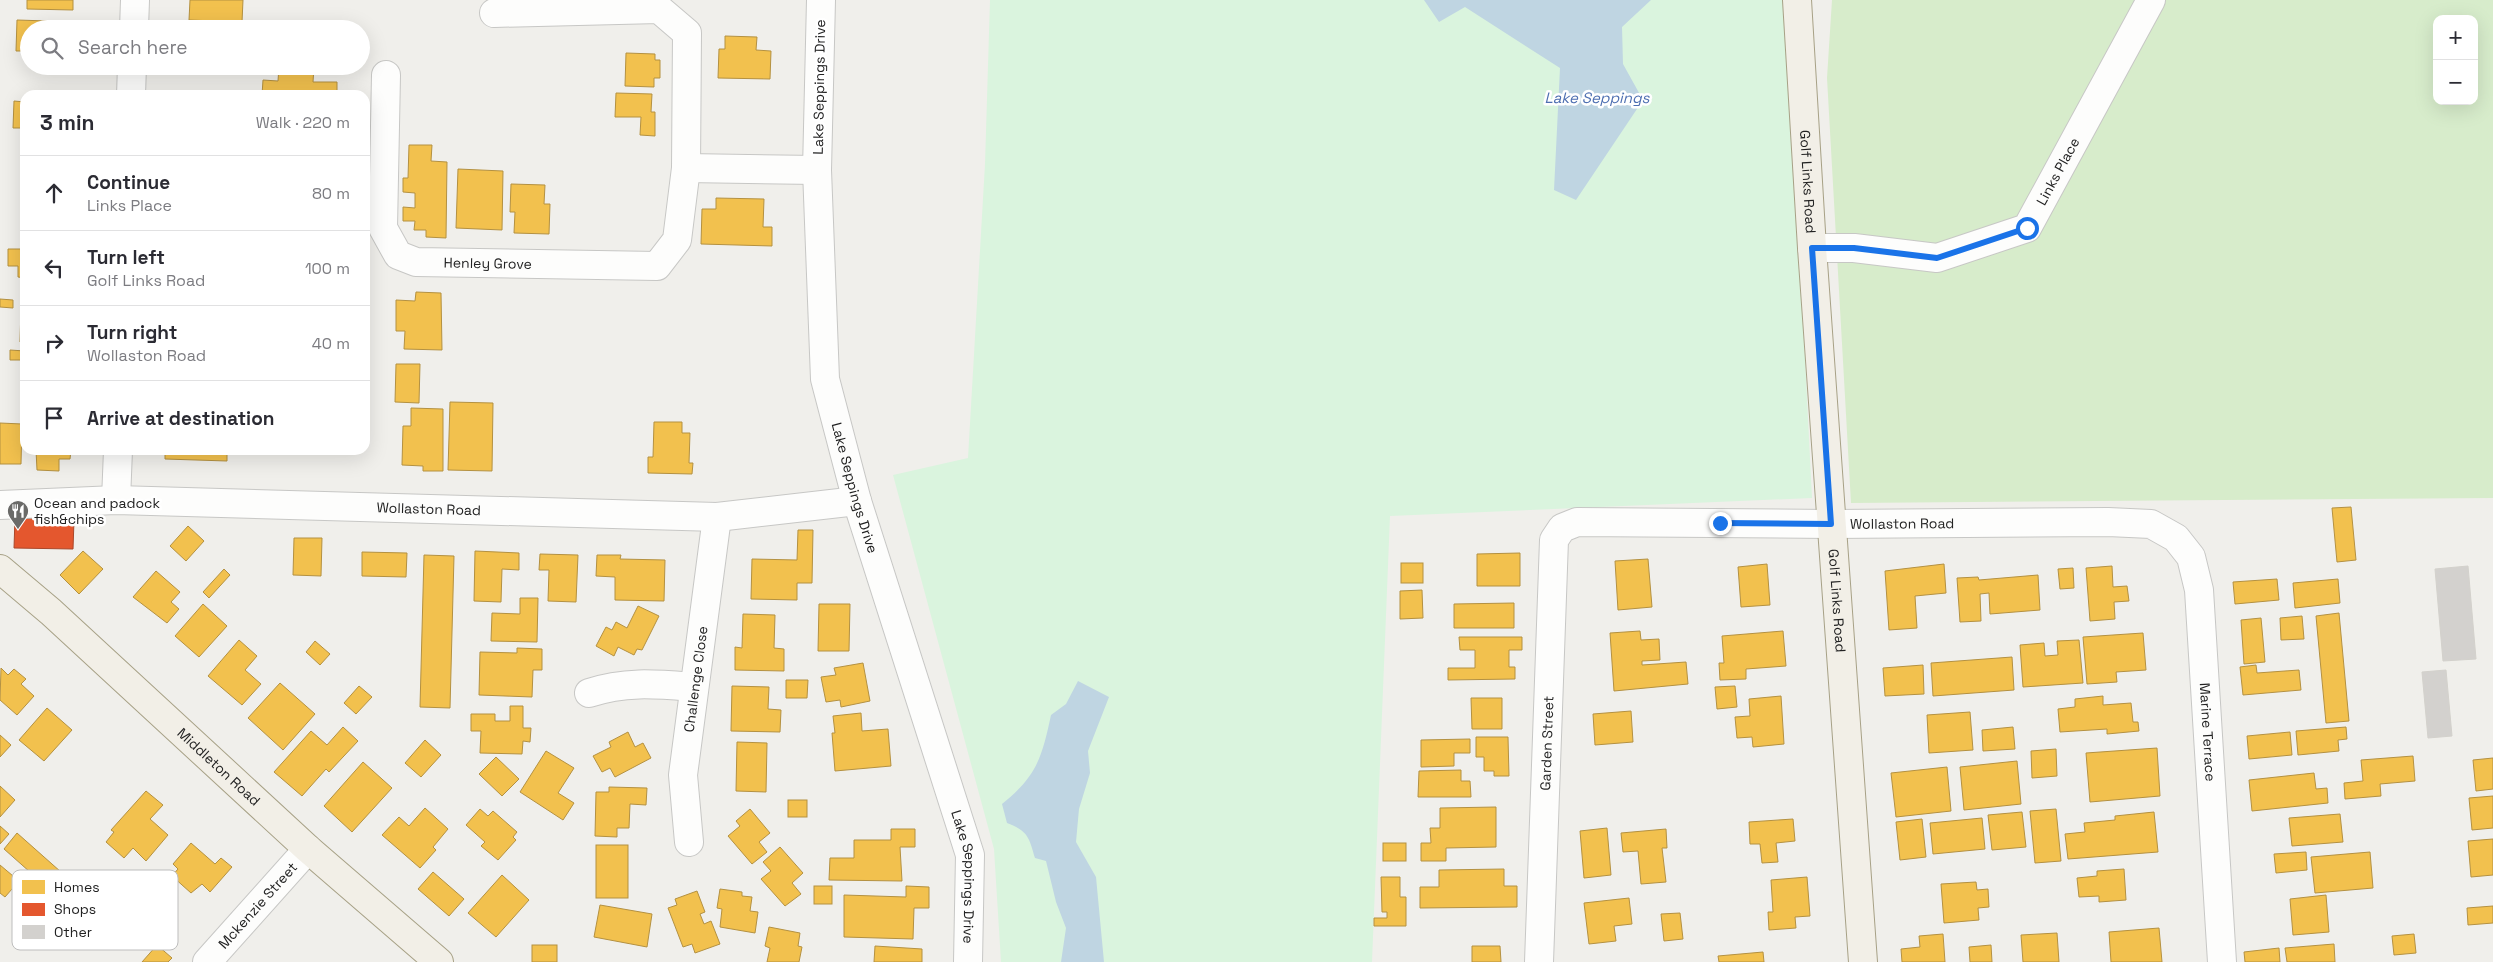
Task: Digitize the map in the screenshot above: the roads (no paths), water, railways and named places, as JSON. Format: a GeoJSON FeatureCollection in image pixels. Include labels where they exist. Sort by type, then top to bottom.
{"type":"FeatureCollection","features":[{"type":"Feature","properties":{"kind":"main road","name":"Golf Links Road"},"geometry":{"type":"LineString","coordinates":[[1797,0],[1812,248],[1863,962]]}},
{"type":"Feature","properties":{"kind":"main road","name":"Middleton Road"},"geometry":{"type":"LineString","coordinates":[[0,569],[51,612],[308,849],[439,962]]}},
{"type":"Feature","properties":{"kind":"street"},"geometry":{"type":"LineString","coordinates":[[134,20],[135,0]]}},
{"type":"Feature","properties":{"kind":"street","name":"Lake Seppings Drive"},"geometry":{"type":"LineString","coordinates":[[821,0],[817,170],[825,379],[857,501],[970,855],[968,962]]}},
{"type":"Feature","properties":{"kind":"street","name":"Links Place"},"geometry":{"type":"LineString","coordinates":[[1812,248],[1854,248],[1937,258],[2027,228],[2150,0]]}},
{"type":"Feature","properties":{"kind":"street","name":"Henley Grove"},"geometry":{"type":"LineString","coordinates":[[386,75],[384,228],[398,255],[416,262],[657,266],[677,240],[686,168],[687,33],[659,9],[494,13]]}},
{"type":"Feature","properties":{"kind":"street"},"geometry":{"type":"LineString","coordinates":[[131,90],[132,75]]}},
{"type":"Feature","properties":{"kind":"street"},"geometry":{"type":"LineString","coordinates":[[686,168],[817,170]]}},
{"type":"Feature","properties":{"kind":"street"},"geometry":{"type":"LineString","coordinates":[[116,500],[118,455]]}},
{"type":"Feature","properties":{"kind":"street","name":"Wollaston Road"},"geometry":{"type":"LineString","coordinates":[[0,505],[116,500],[717,517],[857,501]]}},
{"type":"Feature","properties":{"kind":"street","name":"Challenge Close"},"geometry":{"type":"LineString","coordinates":[[688,842],[683,775],[693,687],[717,517]]}},
{"type":"Feature","properties":{"kind":"street","name":"Wollaston Road"},"geometry":{"type":"LineString","coordinates":[[1562,528],[1577,522],[1831,524],[2098,522],[2151,524]]}},
{"type":"Feature","properties":{"kind":"street","name":"Marine Terrace"},"geometry":{"type":"LineString","coordinates":[[2151,524],[2176,538],[2192,557],[2199,590],[2222,962]]}},
{"type":"Feature","properties":{"kind":"street","name":"Garden Street"},"geometry":{"type":"LineString","coordinates":[[1539,962],[1554,540],[1562,528]]}},
{"type":"Feature","properties":{"kind":"street"},"geometry":{"type":"LineString","coordinates":[[589,693],[611,686],[648,683],[693,687]]}},
{"type":"Feature","properties":{"kind":"street","name":"Mckenzie Street"},"geometry":{"type":"LineString","coordinates":[[207,962],[308,849]]}},
{"type":"Feature","properties":{"kind":"water","name":"Lake Seppings"},"geometry":{"type":"Polygon","coordinates":[[[1424,0],[1651,0],[1622,27],[1623,64],[1643,100],[1576,200],[1554,190],[1560,68],[1465,7],[1439,22],[1424,0]]]}},
{"type":"Feature","properties":{"kind":"water"},"geometry":{"type":"Polygon","coordinates":[[[1078,681],[1109,697],[1088,751],[1090,773],[1079,809],[1076,842],[1096,877],[1104,962],[1061,962],[1066,928],[1056,902],[1046,861],[1035,858],[1024,832],[1007,823],[1002,804],[1031,775],[1041,754],[1051,715],[1066,704],[1078,681]]]}},
{"type":"Feature","properties":{"kind":"place","name":"Ocean and padock fish&chips"},"geometry":{"type":"Point","coordinates":[18,530]}}]}
